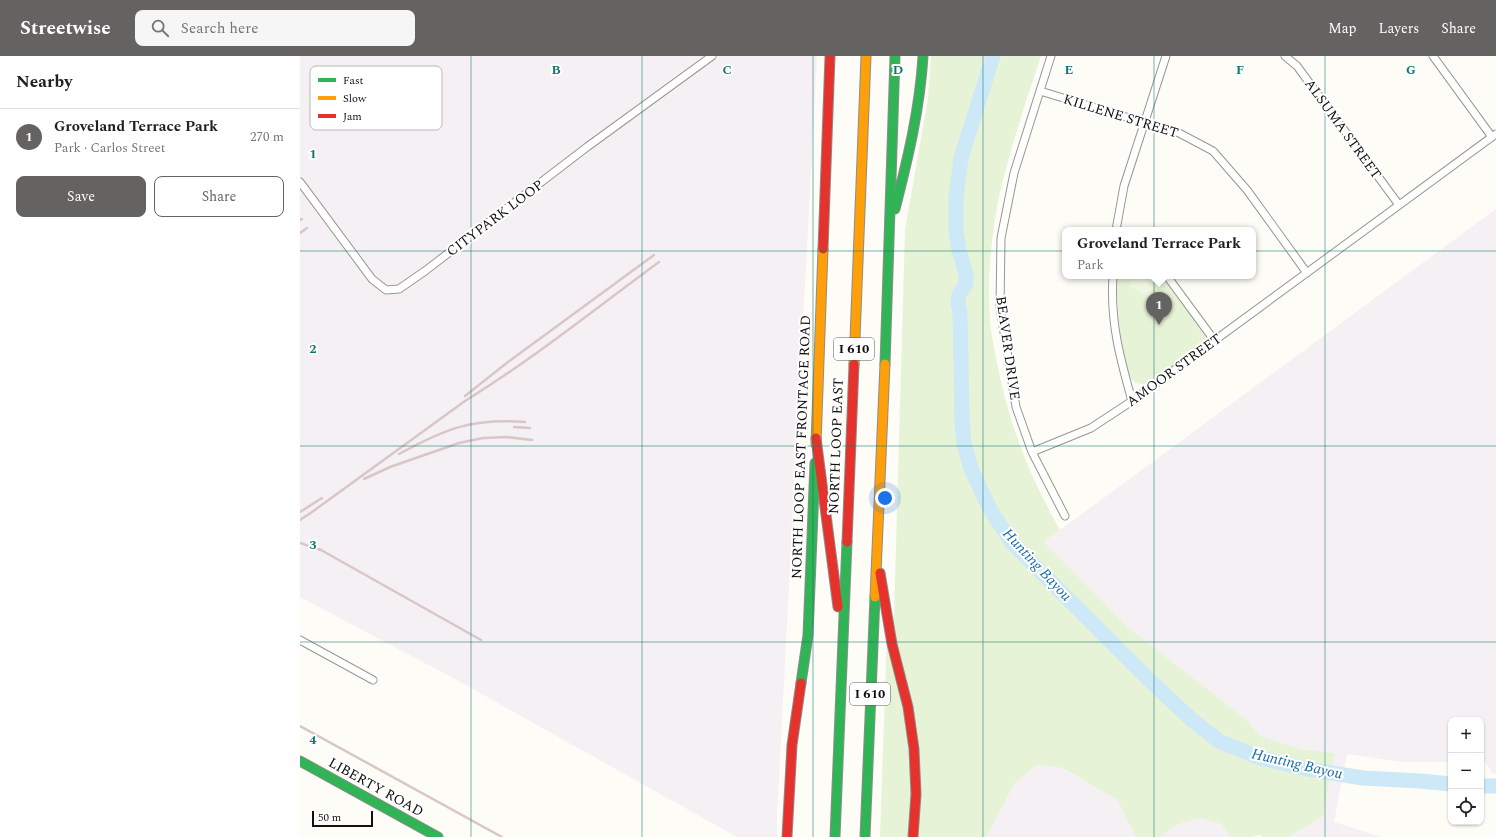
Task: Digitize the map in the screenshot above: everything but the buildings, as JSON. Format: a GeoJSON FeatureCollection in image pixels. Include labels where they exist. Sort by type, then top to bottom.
{"type":"FeatureCollection","features":[{"type":"Feature","properties":{"kind":"main road","name":"NORTH LOOP EAST FRONTAGE ROAD"},"geometry":{"type":"LineString","coordinates":[[787,837],[792,745],[808,636],[830,56]]}},
{"type":"Feature","properties":{"kind":"main road","name":"NORTH LOOP EAST"},"geometry":{"type":"LineString","coordinates":[[835,837],[866,56]]}},
{"type":"Feature","properties":{"kind":"main road","name":"I 610"},"geometry":{"type":"LineString","coordinates":[[865,837],[890,231],[895,56]]}},
{"type":"Feature","properties":{"kind":"main road"},"geometry":{"type":"LineString","coordinates":[[890,231],[914,135],[922,85],[923,56]]}},
{"type":"Feature","properties":{"kind":"main road"},"geometry":{"type":"LineString","coordinates":[[816,438],[842,641]]}},
{"type":"Feature","properties":{"kind":"main road"},"geometry":{"type":"LineString","coordinates":[[876,551],[892,644],[908,707],[914,749],[916,794],[913,837]]}},
{"type":"Feature","properties":{"kind":"main road","name":"LIBERTY ROAD"},"geometry":{"type":"LineString","coordinates":[[300,761],[438,837]]}},
{"type":"Feature","properties":{"kind":"street","name":"CITYPARK LOOP"},"geometry":{"type":"LineString","coordinates":[[300,182],[372,279],[386,290],[399,289],[712,56]]}},
{"type":"Feature","properties":{"kind":"street","name":"BEAVER DRIVE"},"geometry":{"type":"LineString","coordinates":[[1050,56],[1014,173],[1001,238],[1000,307],[1016,407],[1032,452],[1065,516]]}},
{"type":"Feature","properties":{"kind":"street"},"geometry":{"type":"LineString","coordinates":[[1117,227],[1124,186],[1166,56]]}},
{"type":"Feature","properties":{"kind":"street","name":"ALSUMA STREET"},"geometry":{"type":"LineString","coordinates":[[1285,56],[1297,66],[1399,205]]}},
{"type":"Feature","properties":{"kind":"street"},"geometry":{"type":"LineString","coordinates":[[1399,205],[1494,135],[1433,56]]}},
{"type":"Feature","properties":{"kind":"street","name":"KILLENE STREET"},"geometry":{"type":"LineString","coordinates":[[1040,91],[1179,133],[1213,151],[1247,190],[1307,273]]}},
{"type":"Feature","properties":{"kind":"street","name":"AMOOR STREET"},"geometry":{"type":"LineString","coordinates":[[1032,452],[1091,428],[1132,401],[1399,205]]}},
{"type":"Feature","properties":{"kind":"street"},"geometry":{"type":"LineString","coordinates":[[1113,279],[1112,293],[1114,320],[1119,353],[1132,401]]}},
{"type":"Feature","properties":{"kind":"street"},"geometry":{"type":"LineString","coordinates":[[1169,279],[1214,340]]}},
{"type":"Feature","properties":{"kind":"street"},"geometry":{"type":"LineString","coordinates":[[300,640],[373,680]]}},
{"type":"Feature","properties":{"kind":"shaded area"},"geometry":{"type":"Polygon","coordinates":[[[300,56],[817,56],[777,837],[737,837],[455,679],[300,597],[300,56]]]}},
{"type":"Feature","properties":{"kind":"shaded area"},"geometry":{"type":"Polygon","coordinates":[[[1496,209],[1496,774],[1493,774],[1484,762],[1484,717],[1448,717],[1448,762],[1402,762],[1347,754],[1334,822],[1381,837],[1289,837],[1323,816],[1335,753],[1300,749],[1260,736],[1247,720],[1129,628],[1044,542],[1496,209]]]}},
{"type":"Feature","properties":{"kind":"shaded area"},"geometry":{"type":"Polygon","coordinates":[[[1036,765],[1061,768],[1117,800],[1136,837],[986,837],[1015,783],[1036,765]]]}},
{"type":"Feature","properties":{"kind":"shaded area"},"geometry":{"type":"Polygon","coordinates":[[[1198,818],[1221,824],[1231,837],[1161,837],[1176,825],[1198,818]]]}},
{"type":"Feature","properties":{"kind":"green space"},"geometry":{"type":"Polygon","coordinates":[[[931,56],[1041,56],[1024,107],[1000,192],[992,241],[989,273],[989,306],[991,331],[996,358],[1013,425],[1029,468],[1060,530],[1044,542],[1129,628],[1247,720],[1260,736],[1300,749],[1335,753],[1323,816],[1289,837],[1262,837],[1260,835],[1251,837],[1231,837],[1221,824],[1198,818],[1176,825],[1161,837],[1136,837],[1117,800],[1062,768],[1036,765],[1015,783],[986,837],[880,837],[887,633],[894,616],[905,230],[928,98],[931,56]]]}},
{"type":"Feature","properties":{"kind":"green space"},"geometry":{"type":"Polygon","coordinates":[[[1117,279],[1163,279],[1207,339],[1202,345],[1175,367],[1152,382],[1148,384],[1137,383],[1131,379],[1124,360],[1117,298],[1117,279]]]}},
{"type":"Feature","properties":{"kind":"green space"},"geometry":{"type":"Polygon","coordinates":[[[1133,279],[1141,279],[1155,286],[1149,297],[1129,286],[1133,279]]]}},
{"type":"Feature","properties":{"kind":"waterway","name":"Hunting Bayou"},"geometry":{"type":"LineString","coordinates":[[993,56],[961,158],[956,197],[956,230],[959,250],[966,274],[966,283],[959,295],[958,303],[960,313],[962,420],[964,443],[971,469],[991,511],[1012,543],[1145,676],[1192,720],[1219,741],[1260,758],[1307,769],[1363,778],[1448,784]]}},
{"type":"Feature","properties":{"kind":"waterway","name":"Hunting Bayou"},"geometry":{"type":"LineString","coordinates":[[1484,786],[1496,786]]}},
{"type":"Feature","properties":{"kind":"railway"},"geometry":{"type":"LineString","coordinates":[[300,233],[307,228]]}},
{"type":"Feature","properties":{"kind":"railway"},"geometry":{"type":"LineString","coordinates":[[465,396],[508,362],[654,255]]}},
{"type":"Feature","properties":{"kind":"railway"},"geometry":{"type":"LineString","coordinates":[[300,520],[465,401],[539,351],[659,262]]}},
{"type":"Feature","properties":{"kind":"railway"},"geometry":{"type":"LineString","coordinates":[[399,454],[430,438],[459,427],[489,422],[525,422]]}},
{"type":"Feature","properties":{"kind":"railway"},"geometry":{"type":"LineString","coordinates":[[514,427],[530,428]]}},
{"type":"Feature","properties":{"kind":"railway"},"geometry":{"type":"LineString","coordinates":[[364,479],[390,467],[459,443],[483,438],[507,437],[532,440]]}},
{"type":"Feature","properties":{"kind":"railway"},"geometry":{"type":"LineString","coordinates":[[300,512],[322,498]]}},
{"type":"Feature","properties":{"kind":"railway"},"geometry":{"type":"LineString","coordinates":[[300,543],[321,550],[481,640]]}},
{"type":"Feature","properties":{"kind":"railway"},"geometry":{"type":"LineString","coordinates":[[300,726],[502,837]]}},
{"type":"Feature","properties":{"kind":"traffic: fast"},"geometry":{"type":"LineString","coordinates":[[885,364],[895,56]]}},
{"type":"Feature","properties":{"kind":"traffic: fast"},"geometry":{"type":"LineString","coordinates":[[895,209],[909,152],[916,114],[923,56]]}},
{"type":"Feature","properties":{"kind":"traffic: fast"},"geometry":{"type":"LineString","coordinates":[[801,683],[808,635],[815,463]]}},
{"type":"Feature","properties":{"kind":"traffic: fast"},"geometry":{"type":"LineString","coordinates":[[835,837],[847,542]]}},
{"type":"Feature","properties":{"kind":"traffic: fast"},"geometry":{"type":"LineString","coordinates":[[865,837],[875,597]]}},
{"type":"Feature","properties":{"kind":"traffic: fast"},"geometry":{"type":"LineString","coordinates":[[300,761],[438,837]]}},
{"type":"Feature","properties":{"kind":"traffic: slow"},"geometry":{"type":"LineString","coordinates":[[854,364],[866,56]]}},
{"type":"Feature","properties":{"kind":"traffic: slow"},"geometry":{"type":"LineString","coordinates":[[816,444],[823,249]]}},
{"type":"Feature","properties":{"kind":"traffic: slow"},"geometry":{"type":"LineString","coordinates":[[875,597],[885,364]]}},
{"type":"Feature","properties":{"kind":"traffic: jam"},"geometry":{"type":"LineString","coordinates":[[823,249],[830,56]]}},
{"type":"Feature","properties":{"kind":"traffic: jam"},"geometry":{"type":"LineString","coordinates":[[847,542],[854,364]]}},
{"type":"Feature","properties":{"kind":"traffic: jam"},"geometry":{"type":"LineString","coordinates":[[816,438],[838,607]]}},
{"type":"Feature","properties":{"kind":"traffic: jam"},"geometry":{"type":"LineString","coordinates":[[880,573],[892,644],[908,707],[914,749],[916,794],[913,837]]}},
{"type":"Feature","properties":{"kind":"traffic: jam"},"geometry":{"type":"LineString","coordinates":[[787,837],[792,745],[801,683]]}},
{"type":"Feature","properties":{"kind":"place","name":"Groveland Terrace Park"},"geometry":{"type":"Point","coordinates":[1159,325]}}]}
